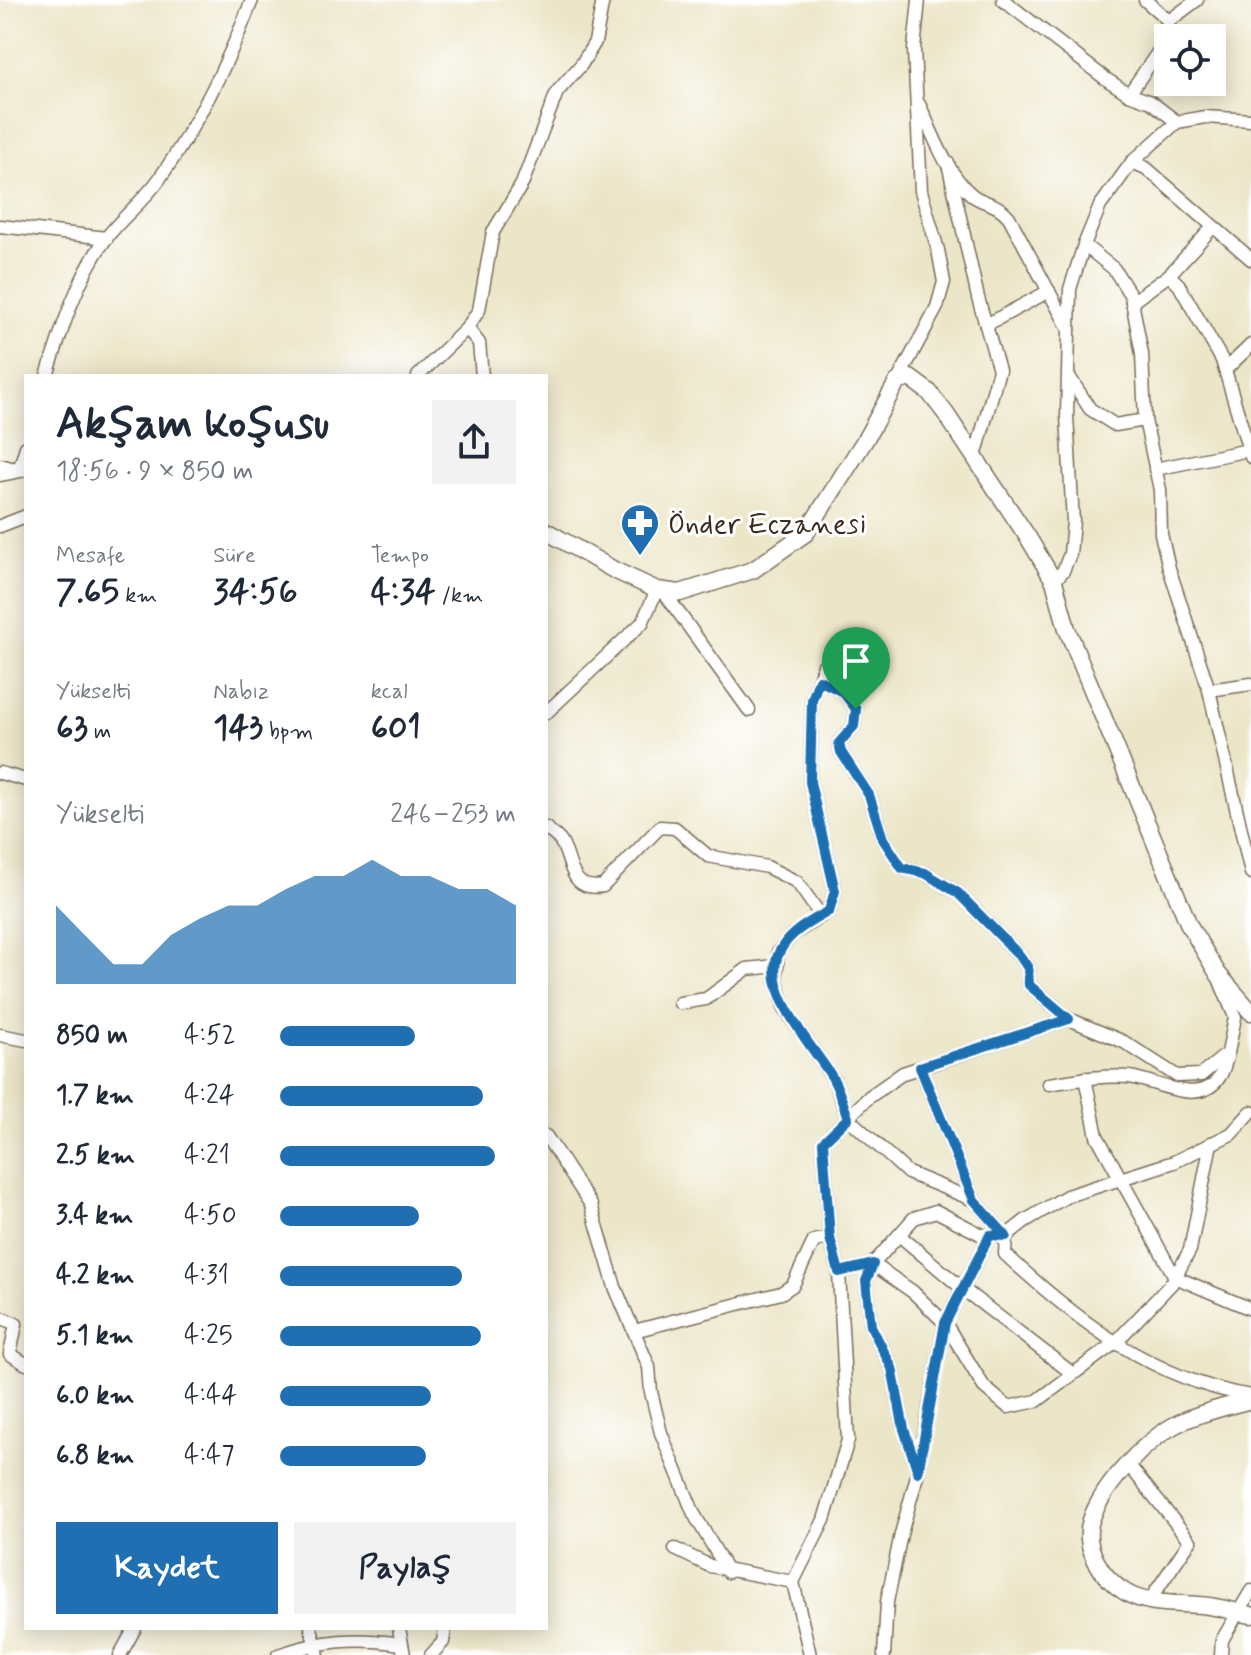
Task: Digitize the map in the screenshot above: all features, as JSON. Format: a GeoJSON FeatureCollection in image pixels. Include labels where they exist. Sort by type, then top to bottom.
{"type":"FeatureCollection","features":[{"type":"Feature","properties":{"kind":"street"},"geometry":{"type":"LineString","coordinates":[[48,374],[71,302],[107,238],[158,181],[184,140],[215,87],[252,0]]}},
{"type":"Feature","properties":{"kind":"street"},"geometry":{"type":"LineString","coordinates":[[420,374],[444,347],[467,328],[479,310],[493,232],[522,184],[557,92],[581,65],[595,42],[603,0]]}},
{"type":"Feature","properties":{"kind":"street"},"geometry":{"type":"LineString","coordinates":[[1003,0],[1129,94],[1151,102],[1177,122]]}},
{"type":"Feature","properties":{"kind":"street"},"geometry":{"type":"LineString","coordinates":[[1145,0],[1169,21]]}},
{"type":"Feature","properties":{"kind":"street"},"geometry":{"type":"LineString","coordinates":[[1129,94],[1163,45],[1169,21],[1197,0]]}},
{"type":"Feature","properties":{"kind":"street"},"geometry":{"type":"LineString","coordinates":[[548,532],[614,570],[660,590],[680,593],[753,570],[806,533],[865,440],[897,382],[937,307],[944,282],[921,191],[914,49],[920,1]]}},
{"type":"Feature","properties":{"kind":"street"},"geometry":{"type":"LineString","coordinates":[[916,97],[959,180],[975,197],[999,205],[1009,217],[1070,331]]}},
{"type":"Feature","properties":{"kind":"street"},"geometry":{"type":"LineString","coordinates":[[1054,581],[1063,571],[1070,554],[1073,522],[1068,452],[1070,289],[1100,206],[1132,162],[1177,122],[1205,117],[1251,120]]}},
{"type":"Feature","properties":{"kind":"street"},"geometry":{"type":"LineString","coordinates":[[1132,162],[1146,168],[1250,257]]}},
{"type":"Feature","properties":{"kind":"street"},"geometry":{"type":"LineString","coordinates":[[948,163],[999,370],[975,457]]}},
{"type":"Feature","properties":{"kind":"street"},"geometry":{"type":"LineString","coordinates":[[0,226],[107,238]]}},
{"type":"Feature","properties":{"kind":"street"},"geometry":{"type":"LineString","coordinates":[[1132,302],[1169,275],[1213,227]]}},
{"type":"Feature","properties":{"kind":"street"},"geometry":{"type":"LineString","coordinates":[[1084,245],[1114,269],[1132,302],[1142,354],[1145,420],[1160,490],[1161,534],[1209,690],[1251,873]]}},
{"type":"Feature","properties":{"kind":"street"},"geometry":{"type":"LineString","coordinates":[[1155,469],[1250,454],[1225,370],[1179,285],[1169,275]]}},
{"type":"Feature","properties":{"kind":"street"},"geometry":{"type":"LineString","coordinates":[[986,325],[1049,291]]}},
{"type":"Feature","properties":{"kind":"street"},"geometry":{"type":"LineString","coordinates":[[467,328],[479,343],[482,374]]}},
{"type":"Feature","properties":{"kind":"street"},"geometry":{"type":"LineString","coordinates":[[1225,370],[1251,345]]}},
{"type":"Feature","properties":{"kind":"street"},"geometry":{"type":"LineString","coordinates":[[1069,377],[1090,409],[1115,425],[1145,420]]}},
{"type":"Feature","properties":{"kind":"street"},"geometry":{"type":"LineString","coordinates":[[897,382],[910,378],[929,392],[975,457],[1054,581],[1067,629],[1111,739],[1189,925],[1218,974],[1235,1017],[1220,1077],[1206,1089],[1177,1092],[1132,1077],[1085,1078],[1049,1084]]}},
{"type":"Feature","properties":{"kind":"street"},"geometry":{"type":"LineString","coordinates":[[0,465],[22,469]]}},
{"type":"Feature","properties":{"kind":"street"},"geometry":{"type":"LineString","coordinates":[[0,473],[22,469]]}},
{"type":"Feature","properties":{"kind":"street"},"geometry":{"type":"LineString","coordinates":[[0,526],[24,517]]}},
{"type":"Feature","properties":{"kind":"street"},"geometry":{"type":"LineString","coordinates":[[660,590],[749,710]]}},
{"type":"Feature","properties":{"kind":"street"},"geometry":{"type":"LineString","coordinates":[[548,711],[642,623],[660,590]]}},
{"type":"Feature","properties":{"kind":"street"},"geometry":{"type":"LineString","coordinates":[[824,665],[812,700],[810,782],[835,891],[829,911],[792,935],[778,952],[776,979],[785,1009],[834,1080],[848,1118],[908,1173],[974,1200]]}},
{"type":"Feature","properties":{"kind":"street"},"geometry":{"type":"LineString","coordinates":[[819,680],[843,692],[856,709],[854,726],[839,743],[841,752],[869,795],[883,839],[902,868],[925,873],[958,893],[1020,956],[1028,968],[1029,985],[1069,1019],[1124,1042],[1177,1076],[1201,1075],[1228,1053]]}},
{"type":"Feature","properties":{"kind":"street"},"geometry":{"type":"LineString","coordinates":[[1209,690],[1251,684]]}},
{"type":"Feature","properties":{"kind":"street"},"geometry":{"type":"LineString","coordinates":[[0,773],[24,779]]}},
{"type":"Feature","properties":{"kind":"street"},"geometry":{"type":"LineString","coordinates":[[548,830],[562,843],[566,861],[579,881],[593,887],[603,886],[660,827],[675,828],[708,856],[767,867],[797,882],[821,916]]}},
{"type":"Feature","properties":{"kind":"street"},"geometry":{"type":"LineString","coordinates":[[680,1003],[706,999],[747,969],[777,966]]}},
{"type":"Feature","properties":{"kind":"street"},"geometry":{"type":"LineString","coordinates":[[1218,974],[1251,1012]]}},
{"type":"Feature","properties":{"kind":"street"},"geometry":{"type":"LineString","coordinates":[[810,1655],[793,1582],[824,1520],[848,1440],[839,1272],[830,1238],[823,1142],[869,1097],[903,1073],[1069,1019]]}},
{"type":"Feature","properties":{"kind":"street"},"geometry":{"type":"LineString","coordinates":[[0,1035],[24,1040]]}},
{"type":"Feature","properties":{"kind":"street"},"geometry":{"type":"LineString","coordinates":[[920,1067],[974,1200],[1006,1236],[1005,1254],[1048,1294],[1115,1343],[1167,1373],[1251,1397]]}},
{"type":"Feature","properties":{"kind":"street"},"geometry":{"type":"LineString","coordinates":[[1085,1078],[1097,1136],[1175,1277],[1251,1309]]}},
{"type":"Feature","properties":{"kind":"street"},"geometry":{"type":"LineString","coordinates":[[918,1472],[904,1429],[892,1368],[871,1326],[866,1281],[873,1264],[914,1218],[936,1211],[982,1235],[1006,1236],[1067,1196],[1174,1162],[1231,1134],[1251,1112]]}},
{"type":"Feature","properties":{"kind":"street"},"geometry":{"type":"LineString","coordinates":[[548,1139],[591,1205],[615,1287],[649,1367],[651,1392],[661,1433],[694,1514],[728,1572]]}},
{"type":"Feature","properties":{"kind":"street"},"geometry":{"type":"LineString","coordinates":[[839,1272],[873,1264],[913,1292],[945,1323],[984,1387],[1008,1407],[1037,1401],[1115,1343],[1175,1277],[1190,1250],[1211,1143]]}},
{"type":"Feature","properties":{"kind":"street"},"geometry":{"type":"LineString","coordinates":[[899,1235],[1073,1374]]}},
{"type":"Feature","properties":{"kind":"street"},"geometry":{"type":"LineString","coordinates":[[884,1655],[887,1602],[918,1472],[945,1323],[990,1235]]}},
{"type":"Feature","properties":{"kind":"street"},"geometry":{"type":"LineString","coordinates":[[634,1331],[781,1293],[793,1285],[814,1241],[830,1238]]}},
{"type":"Feature","properties":{"kind":"street"},"geometry":{"type":"LineString","coordinates":[[0,1317],[16,1324],[10,1354],[24,1363]]}},
{"type":"Feature","properties":{"kind":"street"},"geometry":{"type":"LineString","coordinates":[[1245,1614],[1127,1594],[1105,1577],[1092,1552],[1090,1521],[1110,1486],[1138,1453],[1180,1422],[1251,1397]]}},
{"type":"Feature","properties":{"kind":"street"},"geometry":{"type":"LineString","coordinates":[[1128,1464],[1190,1541],[1150,1600]]}},
{"type":"Feature","properties":{"kind":"street"},"geometry":{"type":"LineString","coordinates":[[675,1549],[728,1572],[793,1582]]}},
{"type":"Feature","properties":{"kind":"street"},"geometry":{"type":"LineString","coordinates":[[1221,1655],[1222,1640],[1245,1614],[1245,1598],[1251,1591]]}},
{"type":"Feature","properties":{"kind":"street"},"geometry":{"type":"LineString","coordinates":[[120,1655],[134,1630]]}},
{"type":"Feature","properties":{"kind":"street"},"geometry":{"type":"LineString","coordinates":[[399,1630],[403,1650]]}},
{"type":"Feature","properties":{"kind":"street"},"geometry":{"type":"LineString","coordinates":[[431,1655],[443,1642],[445,1630]]}},
{"type":"Feature","properties":{"kind":"street"},"geometry":{"type":"LineString","coordinates":[[278,1655],[376,1640],[403,1650]]}},
{"type":"Feature","properties":{"kind":"place","name":"Önder Eczanesi"},"geometry":{"type":"Point","coordinates":[640,557]}},
{"type":"Feature","properties":{"kind":"route"},"geometry":{"type":"LineString","coordinates":[[819,680],[843,692],[856,709],[854,726],[839,743],[841,752],[869,795],[883,839],[902,868],[925,873],[958,893],[1020,956],[1028,968],[1029,985],[1069,1019],[920,1067],[974,1200],[1006,1236],[990,1235],[945,1323],[918,1472],[904,1429],[892,1368],[871,1326],[866,1281],[873,1264],[839,1272],[830,1238],[823,1142],[848,1118],[834,1080],[785,1009],[776,979],[778,952],[792,935],[829,911],[835,891],[810,782],[812,700],[819,680]]}}]}
